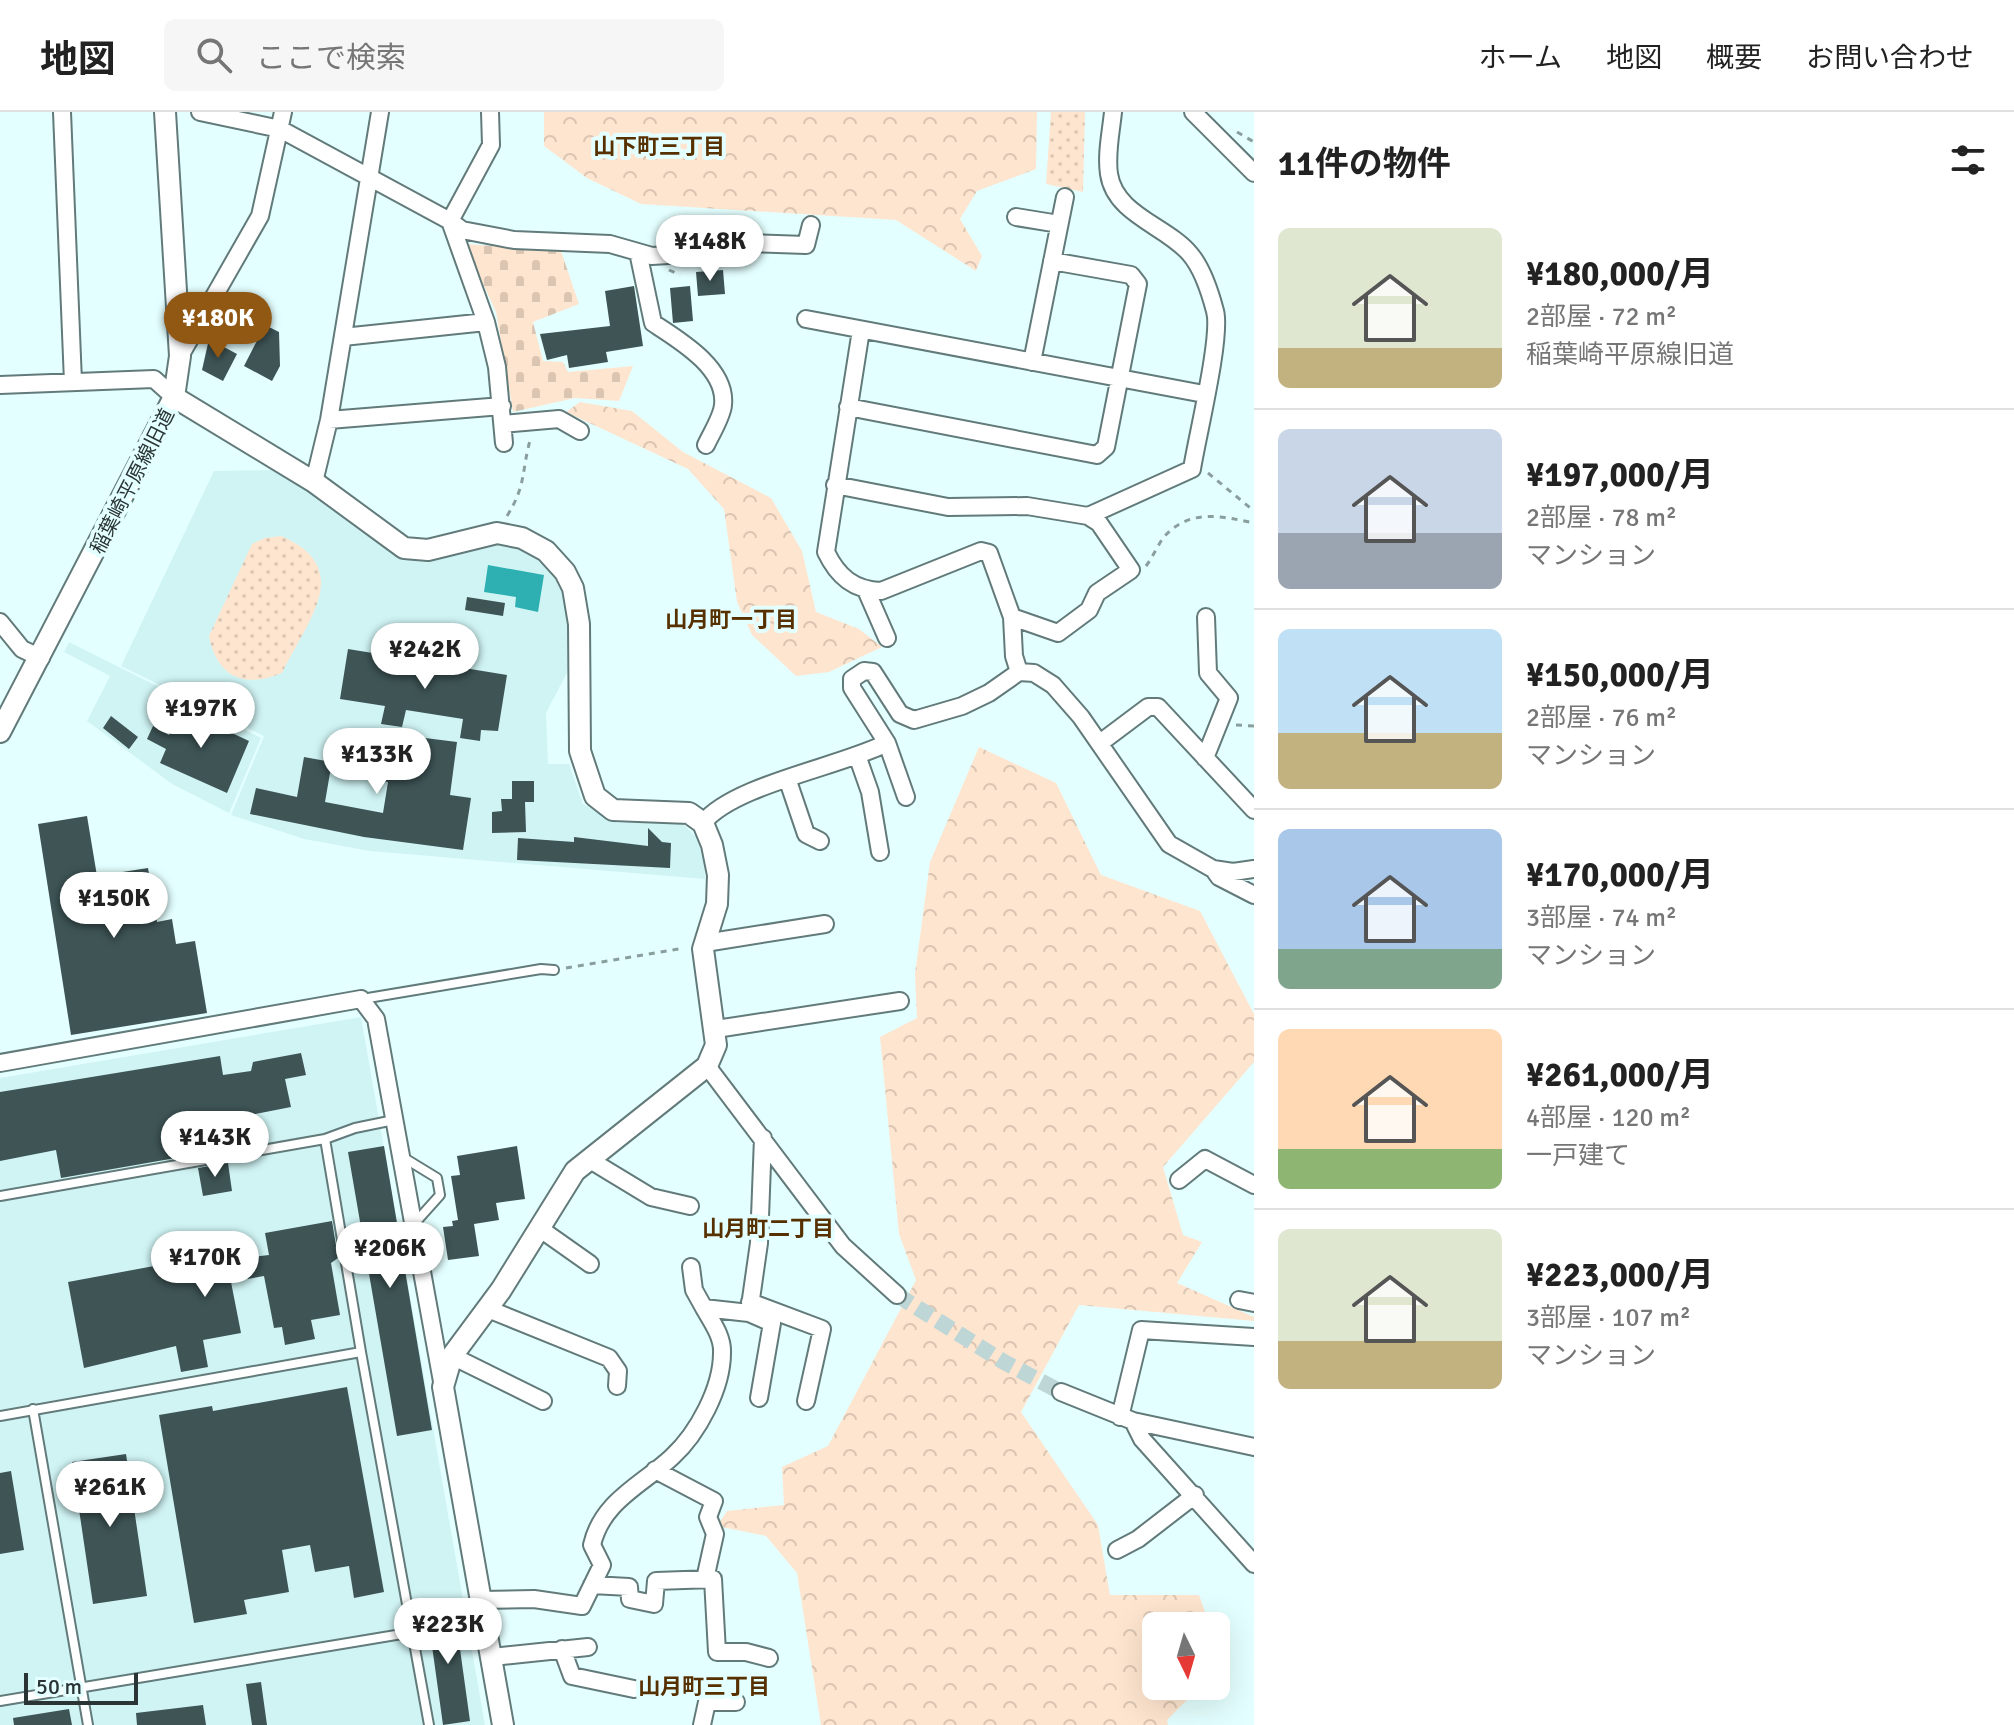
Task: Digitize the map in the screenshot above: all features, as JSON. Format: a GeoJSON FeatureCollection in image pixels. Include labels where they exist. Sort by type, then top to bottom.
{"type":"FeatureCollection","features":[{"type":"Feature","properties":{"kind":"street"},"geometry":{"type":"LineString","coordinates":[[62,112],[73,382]]}},
{"type":"Feature","properties":{"kind":"street","name":"稲葉崎平原線旧道"},"geometry":{"type":"LineString","coordinates":[[1,729],[41,658],[174,397],[180,356],[165,112]]}},
{"type":"Feature","properties":{"kind":"street"},"geometry":{"type":"LineString","coordinates":[[200,112],[280,129],[462,230],[514,240],[610,244],[652,256],[716,252],[749,243],[806,245],[811,225]]}},
{"type":"Feature","properties":{"kind":"street"},"geometry":{"type":"LineString","coordinates":[[180,356],[260,216],[283,112]]}},
{"type":"Feature","properties":{"kind":"street"},"geometry":{"type":"LineString","coordinates":[[314,482],[329,420],[380,112]]}},
{"type":"Feature","properties":{"kind":"street"},"geometry":{"type":"LineString","coordinates":[[490,112],[491,145],[450,221],[486,322],[502,406],[504,443]]}},
{"type":"Feature","properties":{"kind":"street"},"geometry":{"type":"LineString","coordinates":[[1088,516],[1192,469],[1218,328],[1216,312],[1201,272],[1190,253],[1130,208],[1116,192],[1109,175],[1108,156],[1113,112]]}},
{"type":"Feature","properties":{"kind":"street"},"geometry":{"type":"LineString","coordinates":[[1193,112],[1254,173]]}},
{"type":"Feature","properties":{"kind":"street"},"geometry":{"type":"LineString","coordinates":[[1032,362],[1065,197]]}},
{"type":"Feature","properties":{"kind":"street"},"geometry":{"type":"LineString","coordinates":[[1016,217],[1059,224]]}},
{"type":"Feature","properties":{"kind":"street"},"geometry":{"type":"LineString","coordinates":[[638,252],[653,323],[682,342],[711,369],[719,383],[721,409],[706,445]]}},
{"type":"Feature","properties":{"kind":"street"},"geometry":{"type":"LineString","coordinates":[[848,407],[1097,455],[1106,447],[1138,284],[1131,275],[1052,261]]}},
{"type":"Feature","properties":{"kind":"street"},"geometry":{"type":"LineString","coordinates":[[806,319],[1204,394]]}},
{"type":"Feature","properties":{"kind":"street"},"geometry":{"type":"LineString","coordinates":[[343,337],[486,322]]}},
{"type":"Feature","properties":{"kind":"street"},"geometry":{"type":"LineString","coordinates":[[861,330],[826,552],[847,582],[866,590],[895,588],[981,551],[989,553],[1012,617],[1014,656],[1019,672]]}},
{"type":"Feature","properties":{"kind":"street"},"geometry":{"type":"LineString","coordinates":[[0,385],[154,379],[174,397],[314,482],[404,548],[414,551],[497,533],[522,538],[546,551],[573,588],[579,624],[580,751],[595,796],[613,810],[639,813],[670,810],[689,813],[703,823],[712,845],[718,875],[717,904],[704,944],[705,984],[716,1029],[716,1045],[707,1066],[575,1171],[488,1309],[452,1356],[443,1387]]}},
{"type":"Feature","properties":{"kind":"street"},"geometry":{"type":"LineString","coordinates":[[329,420],[502,406]]}},
{"type":"Feature","properties":{"kind":"street"},"geometry":{"type":"LineString","coordinates":[[703,423],[721,409]]}},
{"type":"Feature","properties":{"kind":"street"},"geometry":{"type":"LineString","coordinates":[[503,424],[559,419],[580,431]]}},
{"type":"Feature","properties":{"kind":"street"},"geometry":{"type":"LineString","coordinates":[[835,485],[948,507],[1027,506],[1088,516],[1099,523],[1131,570],[1097,593],[1089,610],[1058,633],[1012,617]]}},
{"type":"Feature","properties":{"kind":"street"},"geometry":{"type":"LineString","coordinates":[[866,590],[887,638]]}},
{"type":"Feature","properties":{"kind":"street"},"geometry":{"type":"LineString","coordinates":[[1205,758],[1229,698],[1208,673],[1206,617]]}},
{"type":"Feature","properties":{"kind":"street"},"geometry":{"type":"LineString","coordinates":[[0,622],[22,649],[41,658]]}},
{"type":"Feature","properties":{"kind":"street"},"geometry":{"type":"LineString","coordinates":[[906,797],[887,743],[852,688],[852,679],[858,674],[873,672],[900,714],[914,720],[962,706],[989,693],[1019,672],[1034,673],[1053,685],[1100,743],[1169,844],[1213,869],[1252,897]]}},
{"type":"Feature","properties":{"kind":"street"},"geometry":{"type":"LineString","coordinates":[[1100,743],[1148,707],[1158,707],[1254,810]]}},
{"type":"Feature","properties":{"kind":"street"},"geometry":{"type":"LineString","coordinates":[[703,823],[713,811],[733,800],[858,758],[887,743]]}},
{"type":"Feature","properties":{"kind":"street"},"geometry":{"type":"LineString","coordinates":[[858,758],[870,792],[880,852]]}},
{"type":"Feature","properties":{"kind":"street"},"geometry":{"type":"LineString","coordinates":[[788,781],[806,834],[820,841]]}},
{"type":"Feature","properties":{"kind":"street"},"geometry":{"type":"LineString","coordinates":[[1213,869],[1233,872],[1254,869]]}},
{"type":"Feature","properties":{"kind":"street"},"geometry":{"type":"LineString","coordinates":[[704,944],[825,924]]}},
{"type":"Feature","properties":{"kind":"street"},"geometry":{"type":"LineString","coordinates":[[0,1063],[361,999],[376,1019],[503,1725]]}},
{"type":"Feature","properties":{"kind":"street"},"geometry":{"type":"LineString","coordinates":[[716,1029],[900,1001]]}},
{"type":"Feature","properties":{"kind":"street"},"geometry":{"type":"LineString","coordinates":[[707,1066],[843,1246],[897,1295]]}},
{"type":"Feature","properties":{"kind":"street"},"geometry":{"type":"LineString","coordinates":[[749,1307],[759,1243],[763,1138]]}},
{"type":"Feature","properties":{"kind":"street"},"geometry":{"type":"LineString","coordinates":[[1179,1180],[1205,1159],[1254,1185]]}},
{"type":"Feature","properties":{"kind":"street"},"geometry":{"type":"LineString","coordinates":[[590,1160],[651,1197],[690,1206]]}},
{"type":"Feature","properties":{"kind":"street"},"geometry":{"type":"LineString","coordinates":[[539,1228],[590,1264]]}},
{"type":"Feature","properties":{"kind":"street"},"geometry":{"type":"LineString","coordinates":[[482,1600],[534,1599],[578,1608],[602,1565],[592,1545],[598,1524],[609,1509],[674,1456],[704,1414],[719,1372],[722,1352],[719,1334],[694,1290],[691,1267]]}},
{"type":"Feature","properties":{"kind":"street"},"geometry":{"type":"LineString","coordinates":[[749,1307],[772,1323],[759,1398]]}},
{"type":"Feature","properties":{"kind":"street"},"geometry":{"type":"LineString","coordinates":[[704,1308],[749,1307],[822,1329],[806,1401]]}},
{"type":"Feature","properties":{"kind":"street"},"geometry":{"type":"LineString","coordinates":[[488,1309],[609,1358],[616,1364],[617,1386]]}},
{"type":"Feature","properties":{"kind":"street"},"geometry":{"type":"LineString","coordinates":[[1254,1337],[1141,1330],[1126,1419],[1195,1495],[1248,1547],[1254,1564]]}},
{"type":"Feature","properties":{"kind":"street"},"geometry":{"type":"LineString","coordinates":[[452,1356],[543,1401]]}},
{"type":"Feature","properties":{"kind":"street"},"geometry":{"type":"LineString","coordinates":[[1061,1392],[1126,1419],[1254,1447]]}},
{"type":"Feature","properties":{"kind":"street"},"geometry":{"type":"LineString","coordinates":[[655,1470],[714,1501],[708,1517],[715,1534],[705,1579]]}},
{"type":"Feature","properties":{"kind":"street"},"geometry":{"type":"LineString","coordinates":[[1117,1550],[1138,1539],[1195,1495]]}},
{"type":"Feature","properties":{"kind":"street"},"geometry":{"type":"LineString","coordinates":[[592,1585],[629,1587],[630,1599],[654,1604],[656,1581],[705,1579],[715,1582],[717,1652],[746,1652],[769,1658]]}},
{"type":"Feature","properties":{"kind":"street"},"geometry":{"type":"LineString","coordinates":[[492,1657],[588,1647]]}},
{"type":"Feature","properties":{"kind":"street"},"geometry":{"type":"LineString","coordinates":[[562,1649],[572,1676],[634,1689]]}},
{"type":"Feature","properties":{"kind":"street"},"geometry":{"type":"LineString","coordinates":[[702,1725],[707,1702],[736,1702]]}},
{"type":"Feature","properties":{"kind":"lane"},"geometry":{"type":"LineString","coordinates":[[361,999],[541,969],[554,970]]}},
{"type":"Feature","properties":{"kind":"lane"},"geometry":{"type":"LineString","coordinates":[[0,1196],[325,1139],[355,1128],[394,1120]]}},
{"type":"Feature","properties":{"kind":"lane"},"geometry":{"type":"LineString","coordinates":[[325,1139],[429,1725]]}},
{"type":"Feature","properties":{"kind":"lane"},"geometry":{"type":"LineString","coordinates":[[401,1156],[437,1178],[440,1195],[413,1225]]}},
{"type":"Feature","properties":{"kind":"lane"},"geometry":{"type":"LineString","coordinates":[[0,1416],[361,1352]]}},
{"type":"Feature","properties":{"kind":"lane"},"geometry":{"type":"LineString","coordinates":[[33,1409],[88,1725]]}},
{"type":"Feature","properties":{"kind":"lane"},"geometry":{"type":"LineString","coordinates":[[0,1701],[414,1632]]}},
{"type":"Feature","properties":{"kind":"path"},"geometry":{"type":"LineString","coordinates":[[497,533],[524,485],[524,461],[537,421]]}},
{"type":"Feature","properties":{"kind":"path"},"geometry":{"type":"LineString","coordinates":[[1193,460],[1254,511]]}},
{"type":"Feature","properties":{"kind":"path"},"geometry":{"type":"LineString","coordinates":[[1131,570],[1147,566],[1164,538],[1188,518],[1211,515],[1254,523]]}},
{"type":"Feature","properties":{"kind":"path"},"geometry":{"type":"LineString","coordinates":[[1221,718],[1239,727],[1254,726]]}},
{"type":"Feature","properties":{"kind":"path"},"geometry":{"type":"LineString","coordinates":[[554,970],[704,944]]}},
{"type":"Feature","properties":{"kind":"shaded area"},"geometry":{"type":"Polygon","coordinates":[[[275,470],[314,494],[403,561],[484,544],[521,548],[544,561],[563,586],[571,665],[546,713],[548,764],[569,764],[583,804],[617,823],[667,820],[683,824],[695,836],[704,859],[705,879],[370,851],[304,839],[231,815],[264,736],[121,666],[214,471],[275,470]]]}},
{"type":"Feature","properties":{"kind":"shaded area"},"geometry":{"type":"Polygon","coordinates":[[[69,642],[261,738],[229,813],[172,784],[87,721],[110,676],[64,652],[69,642]]]}},
{"type":"Feature","properties":{"kind":"shaded area"},"geometry":{"type":"Polygon","coordinates":[[[361,1017],[485,1725],[0,1725],[0,1078],[361,1017]]]}},
{"type":"Feature","properties":{"kind":"green space"},"geometry":{"type":"Polygon","coordinates":[[[544,112],[1037,112],[1036,169],[977,191],[960,219],[982,256],[976,271],[896,220],[641,204],[587,178],[544,146],[544,112]]]}},
{"type":"Feature","properties":{"kind":"green space"},"geometry":{"type":"Polygon","coordinates":[[[1051,112],[1085,112],[1083,192],[1046,184],[1051,112]]]}},
{"type":"Feature","properties":{"kind":"green space"},"geometry":{"type":"Polygon","coordinates":[[[465,244],[561,251],[579,304],[533,322],[543,361],[563,362],[568,372],[633,366],[619,401],[575,398],[513,412],[496,312],[465,244]]]}},
{"type":"Feature","properties":{"kind":"green space"},"geometry":{"type":"Polygon","coordinates":[[[580,402],[632,411],[683,452],[771,498],[802,551],[816,612],[859,629],[882,647],[829,672],[796,676],[752,635],[737,602],[724,509],[688,469],[566,412],[580,402]]]}},
{"type":"Feature","properties":{"kind":"green space"},"geometry":{"type":"Polygon","coordinates":[[[281,536],[304,549],[316,564],[321,580],[319,597],[282,673],[256,680],[244,679],[234,676],[218,661],[209,636],[252,544],[281,536]]]}},
{"type":"Feature","properties":{"kind":"green space"},"geometry":{"type":"Polygon","coordinates":[[[979,747],[1056,783],[1101,875],[1200,911],[1254,1014],[1254,1062],[1163,1167],[1183,1235],[1202,1242],[1177,1283],[1254,1317],[1254,1321],[1079,1305],[1021,1412],[1098,1525],[1110,1595],[1199,1595],[1205,1612],[1142,1612],[1142,1700],[1187,1700],[1167,1720],[1168,1725],[821,1725],[797,1573],[766,1536],[717,1526],[727,1511],[784,1505],[782,1467],[828,1446],[916,1280],[899,1234],[880,1037],[917,1018],[915,974],[930,862],[979,747]]]}},
{"type":"Feature","properties":{"kind":"water"},"geometry":{"type":"Polygon","coordinates":[[[488,565],[544,575],[538,612],[515,607],[516,597],[484,592],[488,565]]]}},
{"type":"Feature","properties":{"kind":"building"},"geometry":{"type":"Polygon","coordinates":[[[723,270],[725,294],[698,296],[696,272],[723,270]]]}},
{"type":"Feature","properties":{"kind":"building"},"geometry":{"type":"Polygon","coordinates":[[[634,286],[643,346],[606,352],[608,362],[569,368],[567,355],[547,360],[540,334],[610,326],[605,291],[634,286]]]}},
{"type":"Feature","properties":{"kind":"building"},"geometry":{"type":"Polygon","coordinates":[[[690,286],[693,321],[673,323],[670,288],[690,286]]]}},
{"type":"Feature","properties":{"kind":"building"},"geometry":{"type":"Polygon","coordinates":[[[265,325],[279,332],[280,366],[272,381],[244,366],[265,325]]]}},
{"type":"Feature","properties":{"kind":"building"},"geometry":{"type":"Polygon","coordinates":[[[209,339],[237,354],[223,381],[202,370],[209,339]]]}},
{"type":"Feature","properties":{"kind":"building"},"geometry":{"type":"Polygon","coordinates":[[[467,597],[505,603],[503,616],[465,610],[467,597]]]}},
{"type":"Feature","properties":{"kind":"building"},"geometry":{"type":"Polygon","coordinates":[[[348,649],[507,675],[498,731],[481,730],[480,741],[460,738],[463,719],[406,710],[402,727],[381,724],[385,706],[340,699],[348,649]]]}},
{"type":"Feature","properties":{"kind":"building"},"geometry":{"type":"Polygon","coordinates":[[[181,709],[249,741],[227,793],[160,763],[166,749],[147,739],[153,726],[169,735],[181,709]]]}},
{"type":"Feature","properties":{"kind":"building"},"geometry":{"type":"Polygon","coordinates":[[[111,716],[138,737],[129,749],[103,728],[111,716]]]}},
{"type":"Feature","properties":{"kind":"building"},"geometry":{"type":"Polygon","coordinates":[[[425,738],[457,742],[450,795],[471,798],[463,850],[364,837],[250,814],[256,788],[297,797],[304,757],[326,761],[328,746],[414,759],[416,745],[424,747],[425,738]],[[330,773],[325,802],[383,813],[388,782],[330,773]]]}},
{"type":"Feature","properties":{"kind":"building"},"geometry":{"type":"Polygon","coordinates":[[[512,781],[534,781],[534,802],[525,802],[526,832],[492,833],[492,812],[502,811],[501,799],[512,799],[512,781]]]}},
{"type":"Feature","properties":{"kind":"building"},"geometry":{"type":"Polygon","coordinates":[[[87,816],[97,876],[148,868],[157,922],[172,919],[176,944],[195,941],[207,1013],[71,1035],[38,824],[87,816]]]}},
{"type":"Feature","properties":{"kind":"building"},"geometry":{"type":"Polygon","coordinates":[[[648,828],[662,842],[671,843],[670,868],[517,860],[518,838],[574,842],[574,837],[648,846],[648,828]]]}},
{"type":"Feature","properties":{"kind":"building"},"geometry":{"type":"Polygon","coordinates":[[[301,1053],[306,1075],[285,1079],[291,1107],[250,1115],[256,1144],[61,1178],[56,1150],[0,1161],[0,1092],[220,1056],[223,1075],[251,1071],[253,1062],[301,1053]]]}},
{"type":"Feature","properties":{"kind":"building"},"geometry":{"type":"Polygon","coordinates":[[[384,1146],[432,1430],[397,1436],[348,1152],[384,1146]]]}},
{"type":"Feature","properties":{"kind":"building"},"geometry":{"type":"Polygon","coordinates":[[[517,1146],[525,1199],[496,1203],[499,1220],[474,1224],[479,1256],[448,1260],[443,1227],[453,1226],[452,1221],[458,1220],[451,1176],[460,1175],[457,1156],[517,1146]]]}},
{"type":"Feature","properties":{"kind":"building"},"geometry":{"type":"Polygon","coordinates":[[[228,1163],[232,1191],[203,1196],[198,1168],[228,1163]]]}},
{"type":"Feature","properties":{"kind":"building"},"geometry":{"type":"Polygon","coordinates":[[[332,1221],[338,1258],[331,1263],[340,1315],[311,1320],[315,1339],[285,1345],[282,1327],[274,1328],[264,1276],[231,1282],[241,1333],[203,1340],[208,1367],[181,1372],[176,1346],[84,1368],[68,1282],[224,1253],[225,1260],[269,1255],[265,1233],[332,1221]]]}},
{"type":"Feature","properties":{"kind":"building"},"geometry":{"type":"Polygon","coordinates":[[[347,1387],[384,1592],[354,1598],[349,1566],[315,1572],[310,1545],[282,1550],[289,1592],[244,1600],[247,1614],[194,1623],[159,1415],[212,1406],[213,1411],[347,1387]]]}},
{"type":"Feature","properties":{"kind":"building"},"geometry":{"type":"Polygon","coordinates":[[[126,1454],[147,1596],[93,1604],[72,1462],[126,1454]]]}},
{"type":"Feature","properties":{"kind":"building"},"geometry":{"type":"Polygon","coordinates":[[[11,1471],[24,1550],[0,1554],[0,1473],[11,1471]]]}},
{"type":"Feature","properties":{"kind":"building"},"geometry":{"type":"Polygon","coordinates":[[[454,1606],[470,1721],[443,1725],[427,1610],[454,1606]]]}},
{"type":"Feature","properties":{"kind":"building"},"geometry":{"type":"Polygon","coordinates":[[[261,1682],[267,1725],[252,1725],[246,1684],[261,1682]]]}},
{"type":"Feature","properties":{"kind":"building"},"geometry":{"type":"Polygon","coordinates":[[[203,1705],[206,1725],[137,1725],[136,1713],[203,1705]]]}},
{"type":"Feature","properties":{"kind":"building"},"geometry":{"type":"Polygon","coordinates":[[[69,1709],[72,1725],[14,1725],[13,1718],[69,1709]]]}},
{"type":"Feature","properties":{"kind":"tunnel"},"geometry":{"type":"LineString","coordinates":[[897,1295],[1004,1362],[1061,1392]]}},
{"type":"Feature","properties":{"kind":"district","name":"山下町三丁目"},"geometry":{"type":"Point","coordinates":[659,146]}},
{"type":"Feature","properties":{"kind":"district","name":"山月町一丁目"},"geometry":{"type":"Point","coordinates":[731,619]}},
{"type":"Feature","properties":{"kind":"district","name":"山月町二丁目"},"geometry":{"type":"Point","coordinates":[768,1228]}},
{"type":"Feature","properties":{"kind":"district","name":"山月町三丁目"},"geometry":{"type":"Point","coordinates":[704,1686]}}]}
